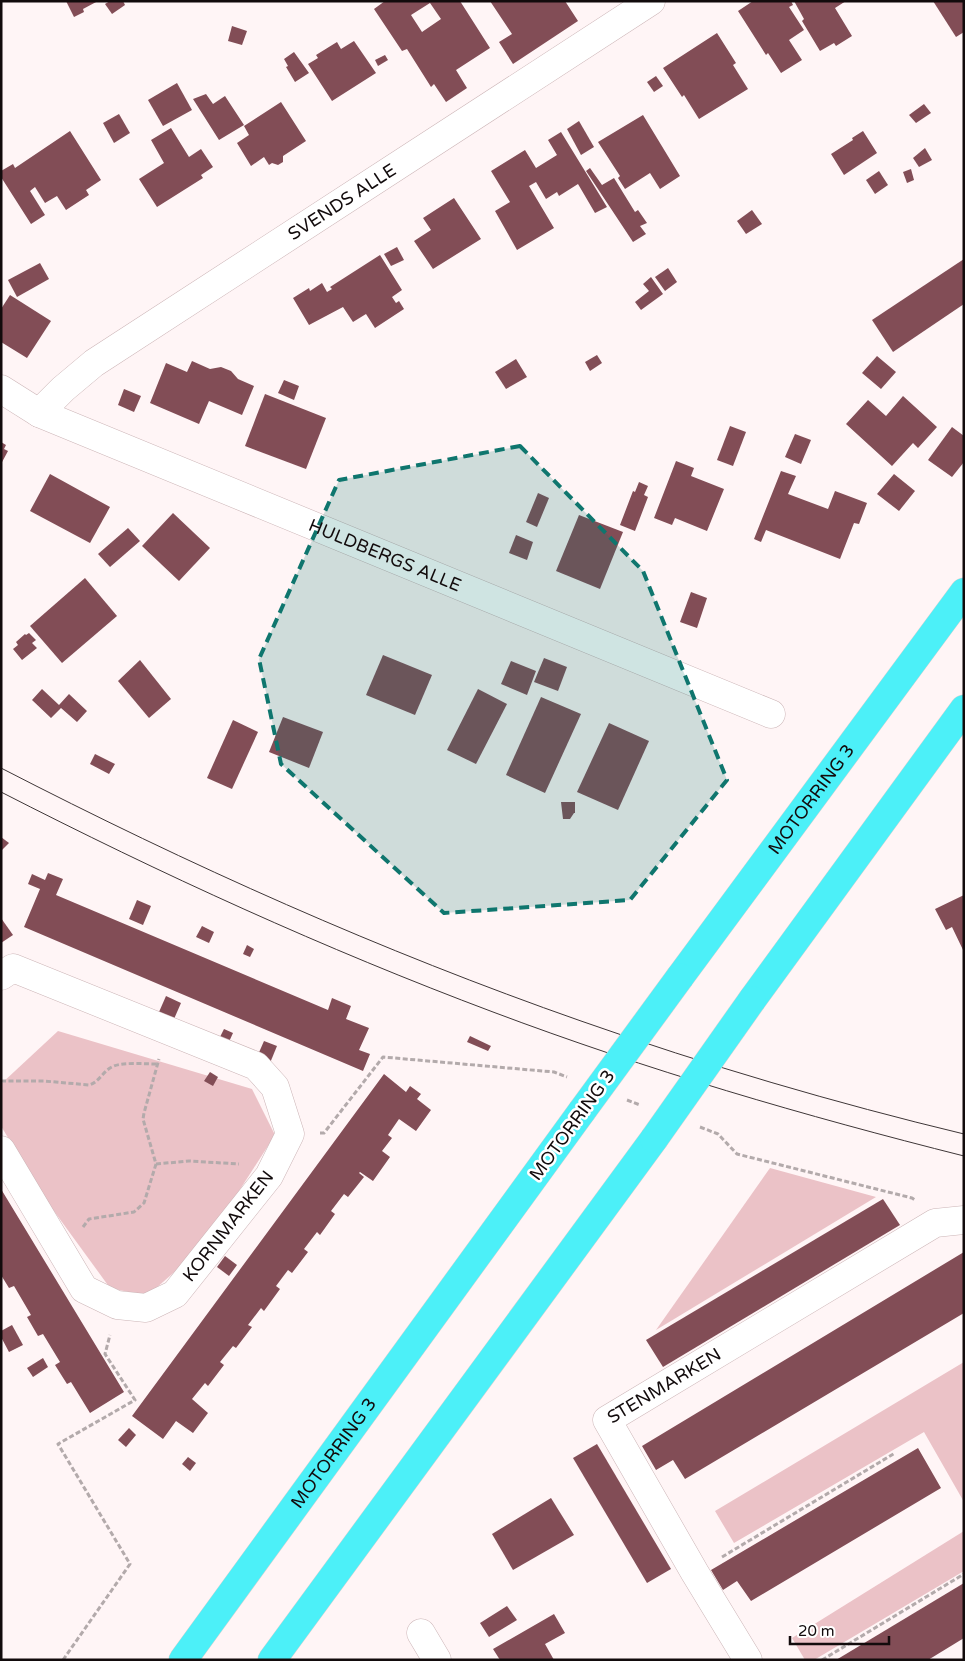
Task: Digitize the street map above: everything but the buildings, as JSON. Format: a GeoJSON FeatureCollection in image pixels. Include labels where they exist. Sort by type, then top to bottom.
{"type":"FeatureCollection","features":[{"type":"Feature","properties":{"kind":"highway","name":"MOTORRING 3"},"geometry":{"type":"LineString","coordinates":[[183,1660],[582,1111],[964,592]]}},
{"type":"Feature","properties":{"kind":"highway"},"geometry":{"type":"LineString","coordinates":[[272,1660],[654,1139],[752,1000],[964,709]]}},
{"type":"Feature","properties":{"kind":"street","name":"SVENDS ALLE"},"geometry":{"type":"LineString","coordinates":[[39,413],[94,363],[651,1]]}},
{"type":"Feature","properties":{"kind":"street","name":"HULDBERGS ALLE"},"geometry":{"type":"LineString","coordinates":[[1,389],[39,413],[771,714]]}},
{"type":"Feature","properties":{"kind":"street","name":"KORNMARKEN"},"geometry":{"type":"LineString","coordinates":[[1,976],[13,968],[256,1066],[275,1087],[290,1134],[269,1176],[174,1294],[146,1308],[117,1305],[84,1289],[1,1150]]}},
{"type":"Feature","properties":{"kind":"street","name":"STENMARKEN"},"geometry":{"type":"LineString","coordinates":[[748,1660],[695,1573],[607,1420],[935,1223],[964,1220]]}},
{"type":"Feature","properties":{"kind":"street"},"geometry":{"type":"LineString","coordinates":[[421,1633],[437,1660]]}},
{"type":"Feature","properties":{"kind":"path"},"geometry":{"type":"LineString","coordinates":[[62,1252],[75,1240],[89,1219],[127,1214],[138,1209],[144,1203],[156,1164],[143,1119],[167,1030]]}},
{"type":"Feature","properties":{"kind":"path"},"geometry":{"type":"LineString","coordinates":[[1,1081],[44,1081],[89,1085],[95,1084],[114,1066],[158,1064]]}},
{"type":"Feature","properties":{"kind":"path"},"geometry":{"type":"LineString","coordinates":[[156,1164],[189,1161],[231,1163],[254,1166],[269,1176]]}},
{"type":"Feature","properties":{"kind":"path"},"geometry":{"type":"LineString","coordinates":[[63,1660],[130,1564],[58,1444],[135,1400],[105,1354],[117,1305]]}},
{"type":"Feature","properties":{"kind":"path"},"geometry":{"type":"LineString","coordinates":[[695,1573],[895,1453]]}},
{"type":"Feature","properties":{"kind":"path"},"geometry":{"type":"LineString","coordinates":[[822,1660],[964,1574]]}},
{"type":"Feature","properties":{"kind":"highlighted area"},"geometry":{"type":"Polygon","coordinates":[[[520,446],[643,571],[727,780],[630,900],[444,913],[281,764],[259,659],[339,480],[520,446]]]}},
{"type":"Feature","properties":{"kind":"shaded area"},"geometry":{"type":"Polygon","coordinates":[[[58,1031],[252,1089],[275,1135],[203,1247],[147,1296],[110,1288],[43,1196],[1,1126],[1,1084],[58,1031]]]}},
{"type":"Feature","properties":{"kind":"shaded area"},"geometry":{"type":"Polygon","coordinates":[[[770,1168],[876,1197],[656,1330],[770,1168]]]}},
{"type":"Feature","properties":{"kind":"shaded area"},"geometry":{"type":"Polygon","coordinates":[[[964,1362],[964,1502],[924,1432],[734,1543],[715,1511],[964,1362]]]}},
{"type":"Feature","properties":{"kind":"shaded area"},"geometry":{"type":"Polygon","coordinates":[[[964,1531],[964,1571],[814,1660],[805,1660],[792,1638],[964,1531]]]}},
{"type":"Feature","properties":{"kind":"tram line"},"geometry":{"type":"LineString","coordinates":[[1,768],[214,872],[286,905],[432,966],[581,1021],[723,1068],[819,1096],[964,1134]]}},
{"type":"Feature","properties":{"kind":"tram line"},"geometry":{"type":"LineString","coordinates":[[1,792],[122,852],[244,909],[368,963],[493,1012],[668,1073],[845,1125],[964,1156]]}}]}
